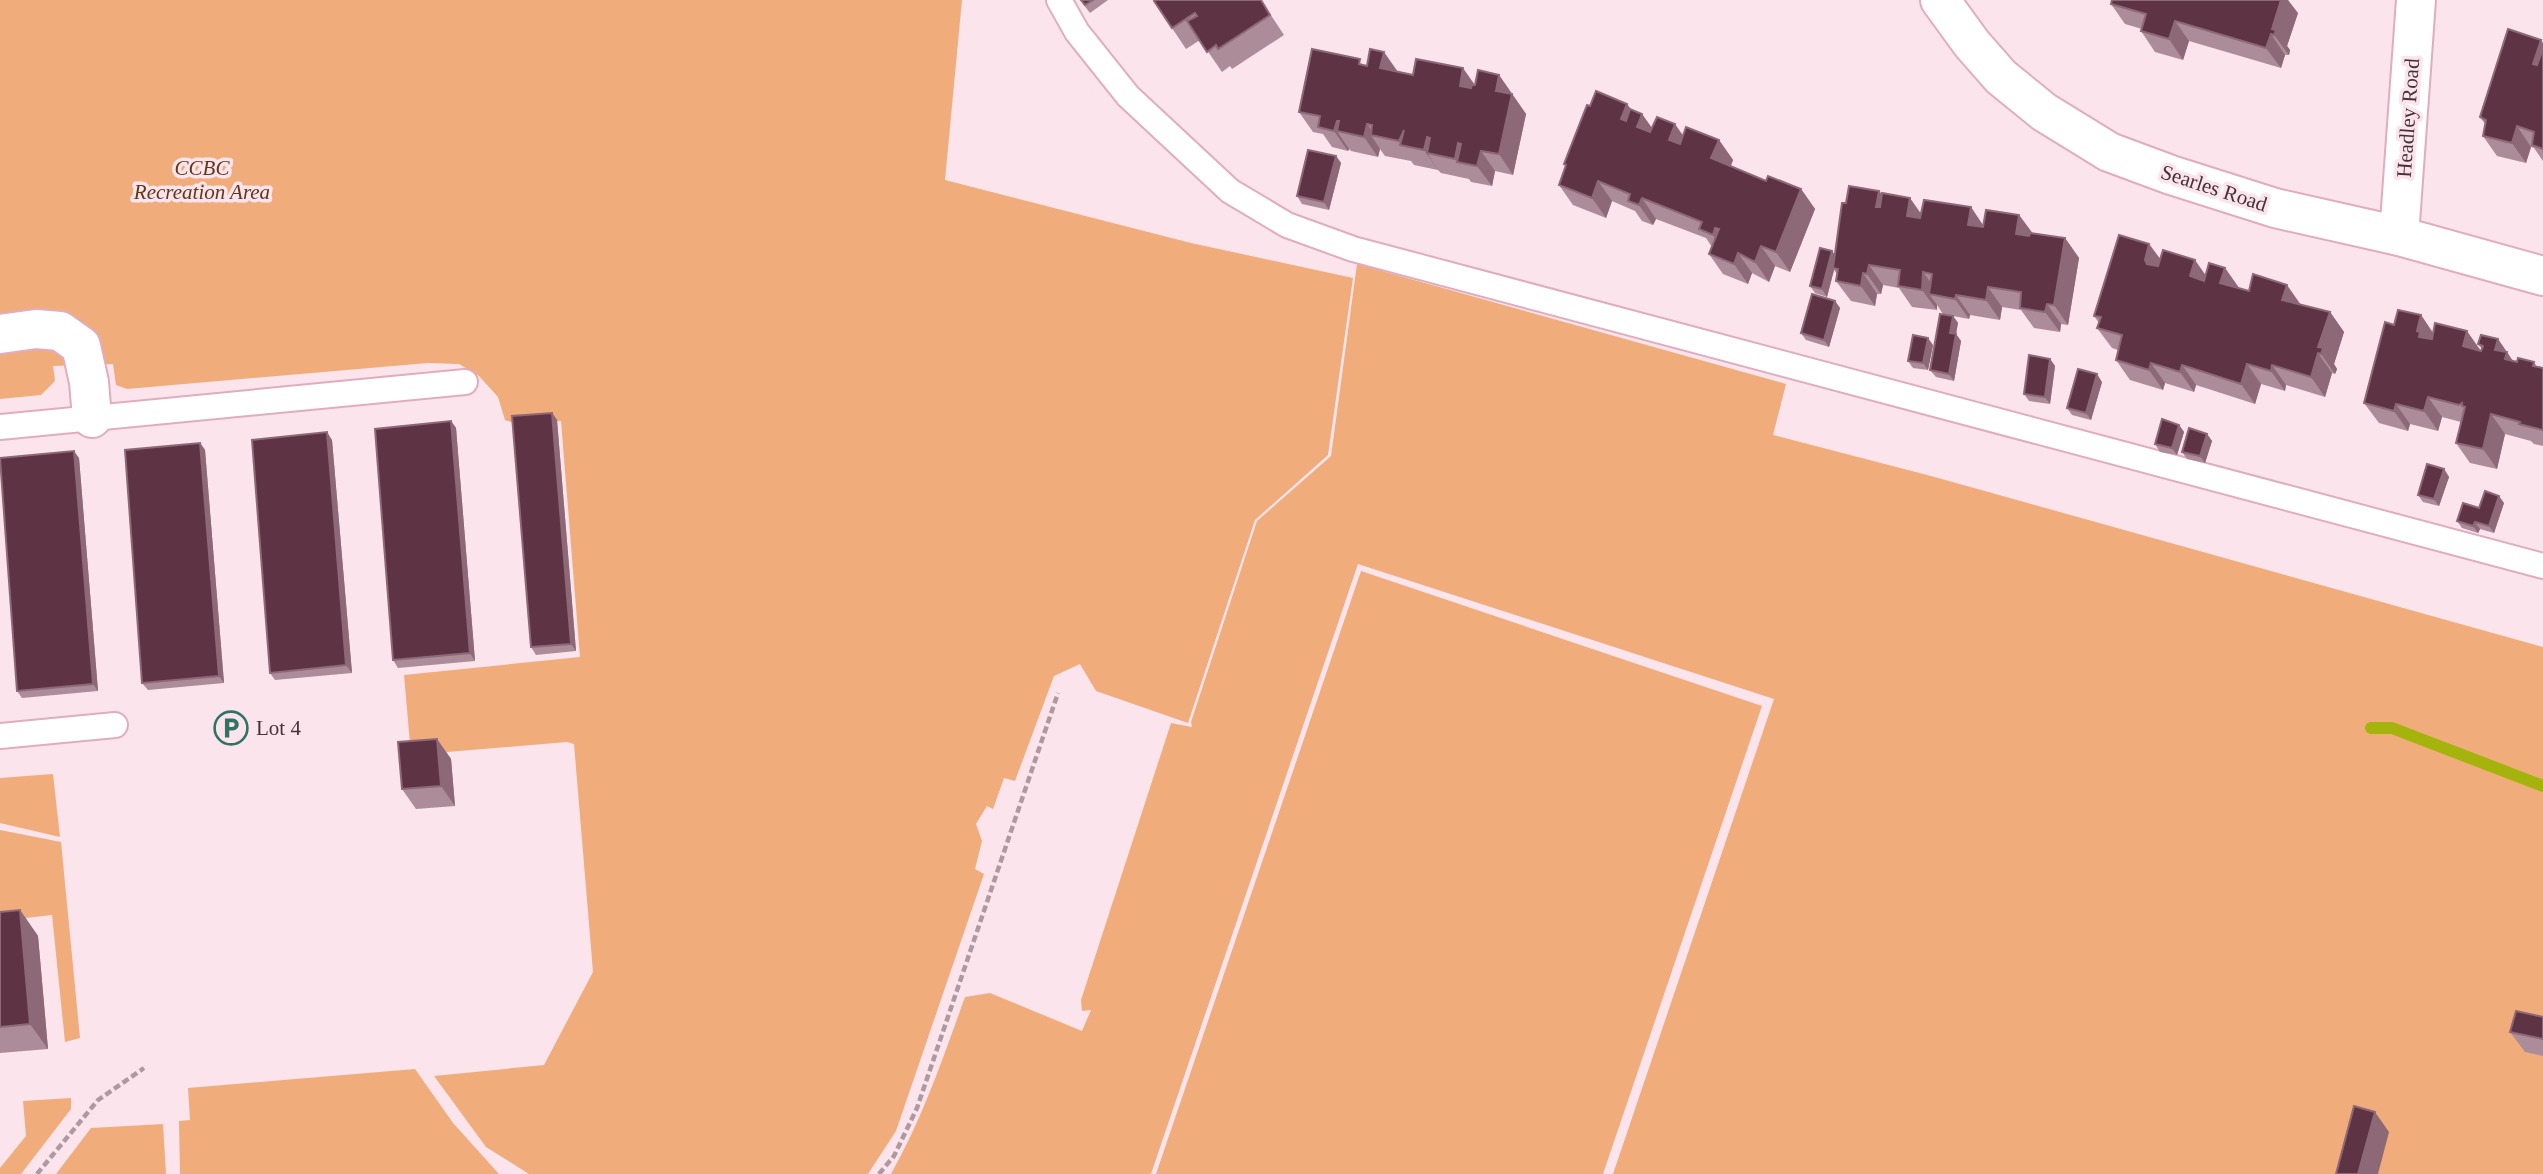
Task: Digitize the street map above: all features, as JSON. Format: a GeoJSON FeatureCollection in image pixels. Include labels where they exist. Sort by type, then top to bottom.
{"type":"FeatureCollection","features":[{"type":"Feature","properties":{"kind":"street","name":"Searles Road"},"geometry":{"type":"LineString","coordinates":[[1941,0],[1972,44],[2001,76],[2044,112],[2109,152],[2275,208],[2399,236],[2543,276]]}},
{"type":"Feature","properties":{"kind":"street","name":"Headley Road"},"geometry":{"type":"LineString","coordinates":[[2399,236],[2416,0]]}},
{"type":"Feature","properties":{"kind":"street"},"geometry":{"type":"LineString","coordinates":[[0,334],[36,329],[60,331],[81,346],[89,383],[92,418]]}},
{"type":"Feature","properties":{"kind":"lane"},"geometry":{"type":"LineString","coordinates":[[1059,0],[1077,32],[1128,96],[1230,191],[1287,225],[1353,249],[2543,566]]}},
{"type":"Feature","properties":{"kind":"lane"},"geometry":{"type":"LineString","coordinates":[[0,427],[465,382]]}},
{"type":"Feature","properties":{"kind":"lane"},"geometry":{"type":"LineString","coordinates":[[0,736],[115,725]]}},
{"type":"Feature","properties":{"kind":"path"},"geometry":{"type":"LineString","coordinates":[[879,1174],[894,1156],[917,1108],[1058,693]]}},
{"type":"Feature","properties":{"kind":"path"},"geometry":{"type":"LineString","coordinates":[[37,1174],[97,1100],[144,1068]]}},
{"type":"Feature","properties":{"kind":"green space","name":"CCBC Recreation Area"},"geometry":{"type":"Polygon","coordinates":[[[0,0],[962,0],[945,180],[1191,243],[1353,278],[1328,455],[1255,520],[1188,723],[1096,691],[1080,664],[1054,676],[1015,781],[1004,778],[993,809],[987,806],[976,824],[982,841],[975,869],[984,874],[896,1131],[868,1174],[529,1174],[486,1147],[434,1076],[544,1065],[593,972],[574,744],[567,742],[411,755],[404,675],[580,657],[561,421],[517,424],[505,420],[498,397],[479,376],[459,364],[428,363],[127,389],[116,385],[113,364],[53,366],[55,381],[41,395],[0,399],[0,0]]]}},
{"type":"Feature","properties":{"kind":"green space"},"geometry":{"type":"Polygon","coordinates":[[[1357,264],[1786,384],[1773,435],[1931,476],[2543,647],[2543,1174],[1613,1174],[1774,699],[1358,564],[1151,1174],[891,1174],[923,1109],[965,997],[990,993],[1082,1031],[1091,1010],[1082,1011],[1081,1000],[1171,723],[1192,727],[1191,722],[1257,521],[1331,456],[1357,264]]]}},
{"type":"Feature","properties":{"kind":"green space"},"geometry":{"type":"Polygon","coordinates":[[[1361,571],[1762,706],[1603,1174],[1156,1174],[1361,571]]]}},
{"type":"Feature","properties":{"kind":"green space"},"geometry":{"type":"Polygon","coordinates":[[[53,774],[60,837],[0,823],[0,778],[53,774]]]}},
{"type":"Feature","properties":{"kind":"green space"},"geometry":{"type":"Polygon","coordinates":[[[0,830],[61,842],[80,1038],[65,1042],[52,915],[0,921],[0,830]]]}},
{"type":"Feature","properties":{"kind":"green space"},"geometry":{"type":"Polygon","coordinates":[[[415,1069],[453,1123],[499,1174],[180,1174],[179,1121],[190,1120],[188,1088],[415,1069]]]}},
{"type":"Feature","properties":{"kind":"green space"},"geometry":{"type":"Polygon","coordinates":[[[71,1098],[71,1109],[21,1174],[0,1174],[0,1168],[26,1136],[23,1101],[71,1098]]]}},
{"type":"Feature","properties":{"kind":"green space"},"geometry":{"type":"Polygon","coordinates":[[[163,1124],[166,1174],[56,1174],[91,1128],[163,1124]]]}},
{"type":"Feature","properties":{"kind":"building"},"geometry":{"type":"Polygon","coordinates":[[[1155,0],[1261,0],[1270,15],[1218,49],[1216,45],[1207,52],[1187,21],[1197,16],[1195,13],[1172,28],[1155,0]]]}},
{"type":"Feature","properties":{"kind":"building"},"geometry":{"type":"Polygon","coordinates":[[[2112,0],[2281,0],[2272,29],[2276,30],[2274,35],[2271,34],[2266,48],[2175,21],[2169,39],[2141,31],[2146,14],[2111,4],[2112,0]]]}},
{"type":"Feature","properties":{"kind":"building"},"geometry":{"type":"Polygon","coordinates":[[[2508,29],[2541,40],[2533,64],[2537,65],[2543,49],[2543,149],[2532,145],[2534,132],[2517,126],[2512,143],[2483,136],[2486,120],[2480,117],[2508,29]]]}},
{"type":"Feature","properties":{"kind":"building"},"geometry":{"type":"Polygon","coordinates":[[[1312,49],[1360,59],[1359,64],[1367,66],[1370,49],[1384,52],[1380,68],[1413,75],[1416,59],[1463,68],[1460,86],[1471,88],[1475,85],[1478,70],[1499,75],[1496,91],[1512,94],[1499,154],[1481,151],[1477,166],[1457,162],[1461,144],[1458,143],[1455,159],[1427,153],[1430,138],[1427,137],[1424,150],[1400,145],[1404,130],[1399,141],[1371,135],[1372,125],[1367,124],[1364,137],[1337,131],[1339,121],[1334,131],[1318,127],[1320,116],[1299,112],[1312,49]]]}},
{"type":"Feature","properties":{"kind":"building"},"geometry":{"type":"Polygon","coordinates":[[[1596,91],[1627,104],[1621,119],[1626,121],[1630,109],[1642,114],[1637,127],[1650,132],[1657,117],[1675,124],[1669,140],[1680,144],[1686,127],[1719,140],[1711,158],[1766,181],[1768,176],[1801,189],[1776,252],[1761,246],[1755,262],[1738,253],[1734,264],[1709,254],[1719,229],[1715,228],[1713,235],[1699,229],[1702,222],[1642,198],[1639,205],[1628,201],[1630,194],[1598,181],[1592,198],[1559,185],[1566,165],[1564,164],[1587,105],[1590,106],[1596,91]]]}},
{"type":"Feature","properties":{"kind":"building"},"geometry":{"type":"Polygon","coordinates":[[[1308,150],[1336,156],[1324,202],[1297,196],[1308,150]]]}},
{"type":"Feature","properties":{"kind":"building"},"geometry":{"type":"Polygon","coordinates":[[[1849,186],[1879,191],[1876,207],[1880,207],[1882,193],[1910,198],[1907,216],[1920,218],[1924,200],[1971,207],[1968,225],[1983,227],[1986,210],[2019,215],[2016,234],[2029,236],[2030,233],[2065,238],[2054,305],[2047,304],[2045,312],[2020,308],[2021,292],[1988,287],[1986,300],[1956,295],[1955,299],[1929,294],[1932,274],[1923,272],[1922,290],[1898,286],[1900,270],[1869,265],[1867,274],[1863,273],[1861,286],[1836,281],[1838,269],[1833,268],[1842,203],[1846,203],[1849,186]]]}},
{"type":"Feature","properties":{"kind":"building"},"geometry":{"type":"Polygon","coordinates":[[[2119,235],[2149,244],[2145,260],[2147,264],[2158,266],[2163,250],[2195,260],[2190,276],[2204,281],[2209,263],[2225,268],[2220,283],[2249,291],[2253,274],[2287,285],[2282,300],[2330,312],[2318,347],[2323,348],[2321,354],[2318,353],[2311,377],[2272,365],[2271,371],[2247,364],[2241,384],[2182,365],[2180,372],[2151,363],[2149,370],[2116,360],[2122,335],[2097,328],[2101,317],[2094,316],[2119,235]]]}},
{"type":"Feature","properties":{"kind":"building"},"geometry":{"type":"Polygon","coordinates":[[[1820,248],[1832,251],[1822,289],[1810,286],[1820,248]]]}},
{"type":"Feature","properties":{"kind":"building"},"geometry":{"type":"Polygon","coordinates":[[[1812,294],[1835,301],[1824,340],[1801,333],[1812,294]]]}},
{"type":"Feature","properties":{"kind":"building"},"geometry":{"type":"Polygon","coordinates":[[[2398,310],[2421,315],[2417,331],[2420,332],[2419,337],[2432,339],[2435,323],[2467,331],[2463,346],[2481,351],[2483,346],[2478,344],[2481,335],[2498,339],[2495,350],[2507,352],[2505,359],[2517,362],[2518,358],[2534,362],[2533,366],[2543,368],[2543,430],[2491,414],[2483,449],[2456,443],[2465,407],[2462,403],[2459,405],[2428,397],[2424,411],[2396,404],[2394,411],[2364,403],[2385,322],[2394,325],[2398,310]]]}},
{"type":"Feature","properties":{"kind":"building"},"geometry":{"type":"Polygon","coordinates":[[[1940,314],[1953,316],[1950,333],[1956,334],[1949,374],[1930,370],[1940,314]]]}},
{"type":"Feature","properties":{"kind":"building"},"geometry":{"type":"Polygon","coordinates":[[[1913,335],[1928,338],[1923,363],[1908,361],[1913,335]]]}},
{"type":"Feature","properties":{"kind":"building"},"geometry":{"type":"Polygon","coordinates":[[[2029,355],[2050,359],[2045,397],[2024,394],[2029,355]]]}},
{"type":"Feature","properties":{"kind":"building"},"geometry":{"type":"Polygon","coordinates":[[[2078,369],[2097,374],[2086,413],[2067,408],[2078,369]]]}},
{"type":"Feature","properties":{"kind":"building"},"geometry":{"type":"Polygon","coordinates":[[[552,413],[571,644],[531,647],[512,416],[552,413]]]}},
{"type":"Feature","properties":{"kind":"building"},"geometry":{"type":"Polygon","coordinates":[[[2162,419],[2179,425],[2172,448],[2155,444],[2162,419]]]}},
{"type":"Feature","properties":{"kind":"building"},"geometry":{"type":"Polygon","coordinates":[[[451,421],[470,653],[393,660],[375,429],[451,421]]]}},
{"type":"Feature","properties":{"kind":"building"},"geometry":{"type":"Polygon","coordinates":[[[2189,428],[2207,434],[2200,456],[2182,452],[2189,428]]]}},
{"type":"Feature","properties":{"kind":"building"},"geometry":{"type":"Polygon","coordinates":[[[327,432],[346,665],[270,673],[252,440],[327,432]]]}},
{"type":"Feature","properties":{"kind":"building"},"geometry":{"type":"Polygon","coordinates":[[[200,443],[219,676],[142,683],[125,450],[200,443]]]}},
{"type":"Feature","properties":{"kind":"building"},"geometry":{"type":"Polygon","coordinates":[[[74,451],[93,684],[17,691],[0,458],[74,451]]]}},
{"type":"Feature","properties":{"kind":"building"},"geometry":{"type":"Polygon","coordinates":[[[2427,464],[2444,469],[2434,499],[2418,495],[2427,464]]]}},
{"type":"Feature","properties":{"kind":"building"},"geometry":{"type":"Polygon","coordinates":[[[2485,491],[2499,496],[2489,526],[2475,522],[2473,526],[2457,521],[2463,503],[2479,508],[2485,491]]]}},
{"type":"Feature","properties":{"kind":"building"},"geometry":{"type":"Polygon","coordinates":[[[437,739],[441,786],[402,789],[398,742],[437,739]]]}},
{"type":"Feature","properties":{"kind":"building"},"geometry":{"type":"Polygon","coordinates":[[[20,910],[30,1024],[0,1027],[0,912],[20,910]]]}},
{"type":"Feature","properties":{"kind":"building"},"geometry":{"type":"Polygon","coordinates":[[[2516,1011],[2543,1017],[2543,1039],[2510,1032],[2516,1011]]]}},
{"type":"Feature","properties":{"kind":"building"},"geometry":{"type":"Polygon","coordinates":[[[2354,1106],[2375,1112],[2358,1174],[2336,1174],[2354,1106]]]}},
{"type":"Feature","properties":{"kind":"waterway"},"geometry":{"type":"LineString","coordinates":[[2371,728],[2392,728],[2543,786]]}},
{"type":"Feature","properties":{"kind":"place","name":"Lot 4"},"geometry":{"type":"Point","coordinates":[231,728]}}]}
